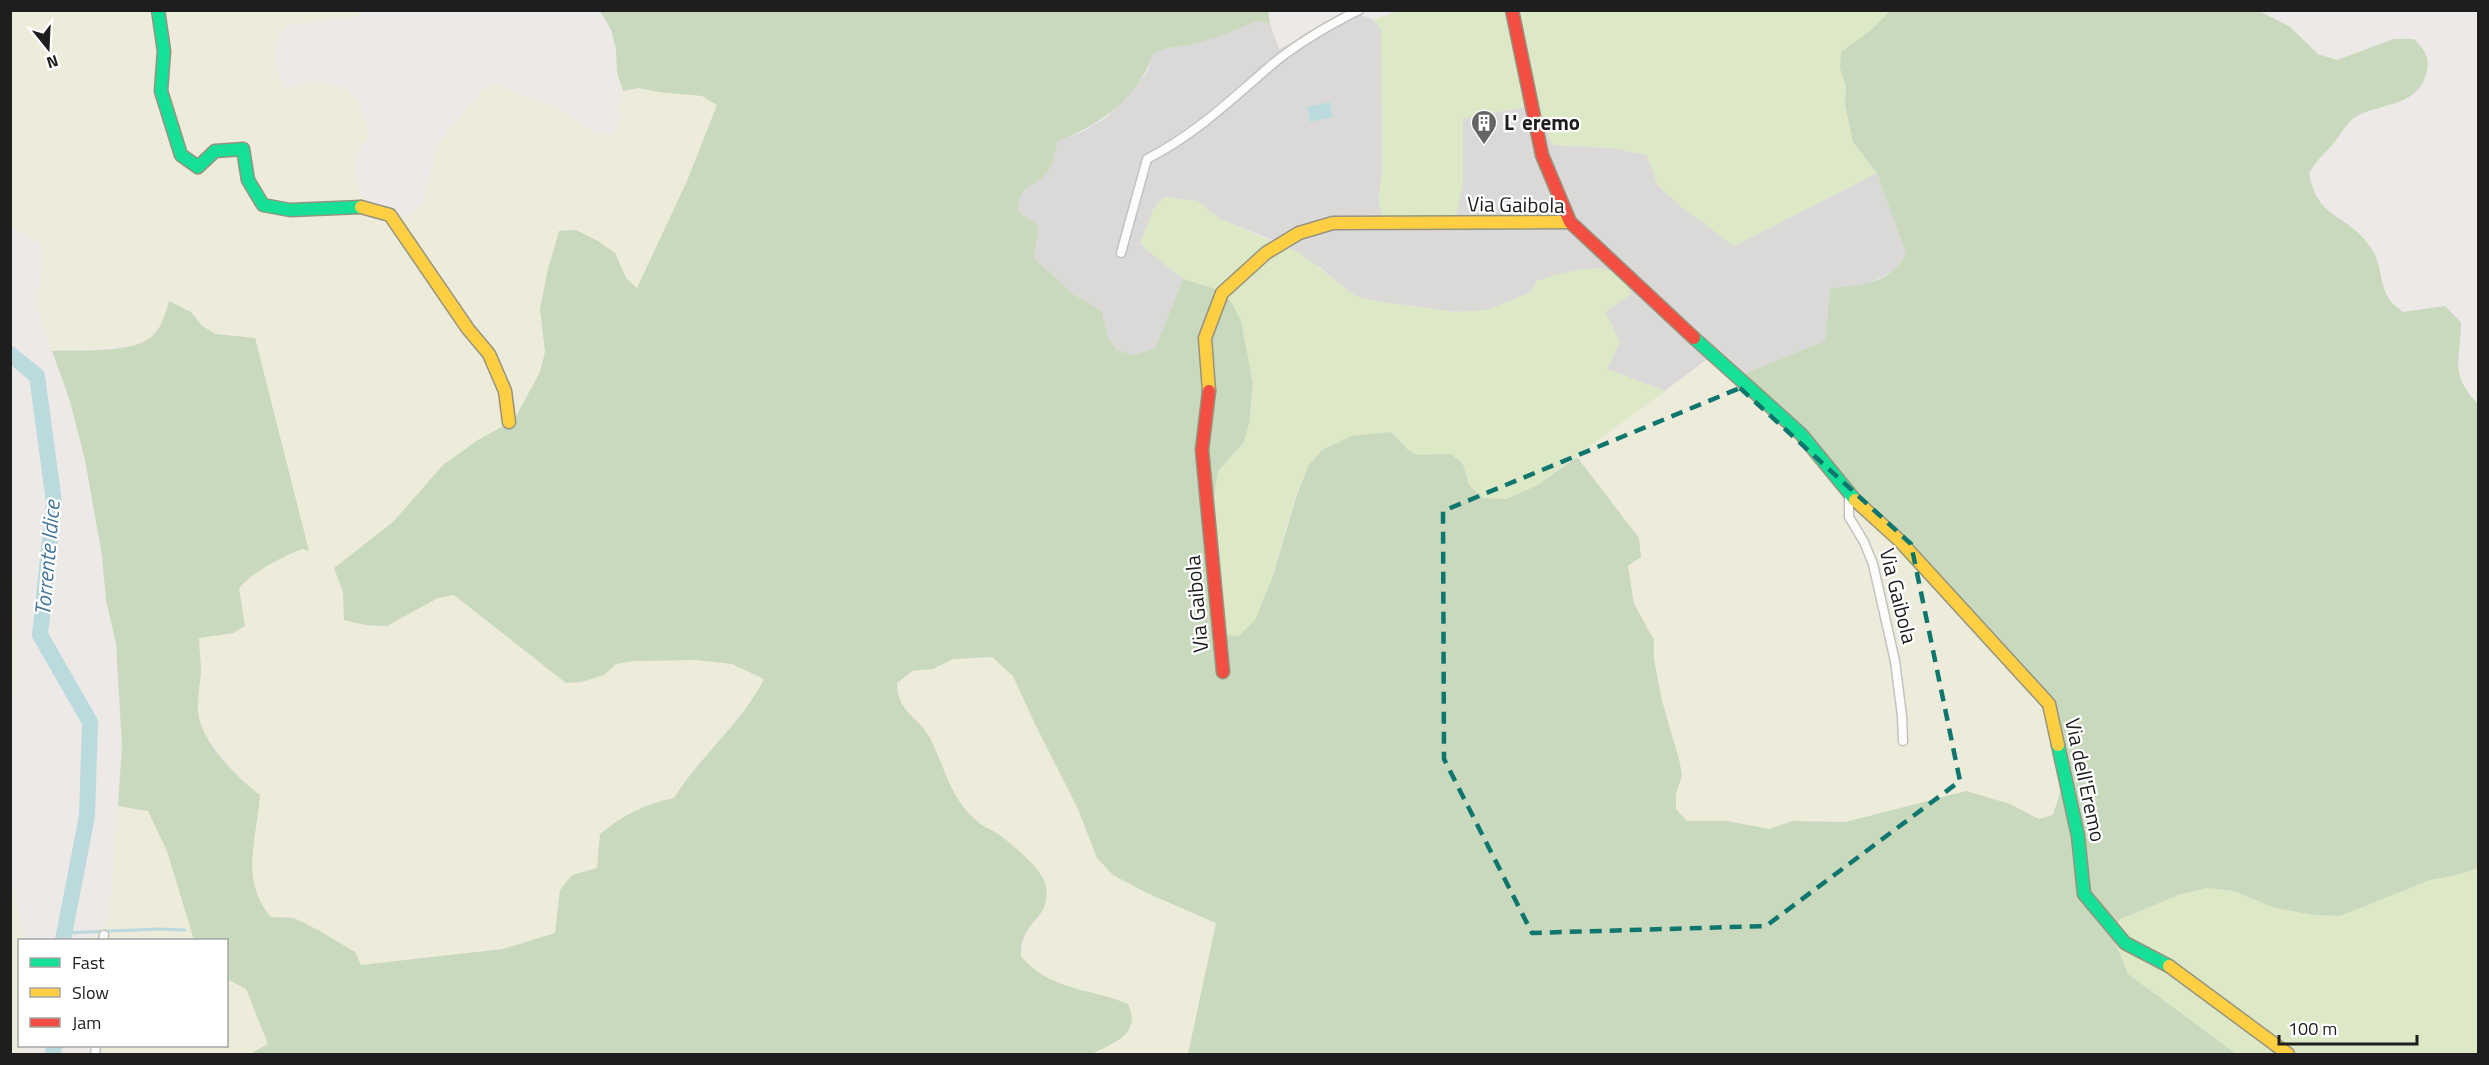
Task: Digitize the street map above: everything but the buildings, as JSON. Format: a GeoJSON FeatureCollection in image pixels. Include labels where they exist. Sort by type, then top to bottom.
{"type":"FeatureCollection","features":[{"type":"Feature","properties":{"kind":"street"},"geometry":{"type":"LineString","coordinates":[[158,10],[164,51],[161,91],[181,155],[198,167],[215,151],[243,148],[248,180],[263,205],[290,210],[361,207],[390,215],[468,329],[489,354],[506,391],[510,422]]}},
{"type":"Feature","properties":{"kind":"street"},"geometry":{"type":"LineString","coordinates":[[1121,253],[1147,159],[1175,145],[1223,108],[1271,66],[1324,28],[1359,10]]}},
{"type":"Feature","properties":{"kind":"street"},"geometry":{"type":"LineString","coordinates":[[1512,10],[1542,155],[1570,222]]}},
{"type":"Feature","properties":{"kind":"street","name":"Via Gaibola"},"geometry":{"type":"LineString","coordinates":[[1223,672],[1202,450],[1209,388],[1206,338],[1222,292],[1266,253],[1299,232],[1333,223],[1570,222],[1691,336],[1801,434],[1849,494],[1849,517],[1864,542],[1873,564],[1895,661],[1901,706],[1902,741]]}},
{"type":"Feature","properties":{"kind":"street","name":"Via dell'Eremo"},"geometry":{"type":"LineString","coordinates":[[1849,494],[1899,540],[2049,704],[2078,836],[2084,894],[2126,943],[2172,968],[2288,1054]]}},
{"type":"Feature","properties":{"kind":"highlighted area"},"geometry":{"type":"Polygon","coordinates":[[[1740,388],[1911,544],[1960,781],[1766,926],[1532,933],[1444,759],[1443,511],[1740,388]]]}},
{"type":"Feature","properties":{"kind":"shaded area"},"geometry":{"type":"Polygon","coordinates":[[[10,11],[359,11],[359,16],[289,25],[279,34],[274,50],[277,68],[285,89],[310,82],[348,89],[361,107],[370,136],[360,149],[355,165],[360,194],[369,205],[396,220],[411,214],[422,203],[440,141],[482,90],[495,84],[532,100],[559,108],[595,133],[611,134],[621,124],[620,105],[623,91],[639,88],[703,96],[717,105],[687,181],[637,289],[626,278],[615,253],[559,232],[547,273],[540,309],[545,352],[540,372],[514,420],[478,440],[443,465],[393,522],[334,568],[343,592],[344,620],[387,626],[438,598],[454,595],[566,683],[603,675],[616,664],[634,661],[696,660],[732,664],[765,680],[749,703],[684,781],[674,798],[650,803],[597,868],[573,875],[560,890],[555,933],[503,949],[361,965],[355,952],[294,918],[271,917],[259,904],[254,886],[251,856],[260,795],[245,784],[206,736],[199,718],[198,689],[201,671],[198,638],[233,633],[244,626],[239,588],[252,574],[277,560],[302,549],[308,551],[255,338],[216,334],[202,326],[191,312],[169,301],[165,316],[152,337],[139,345],[52,351],[36,303],[43,261],[41,244],[11,226],[10,11]]]}},
{"type":"Feature","properties":{"kind":"shaded area"},"geometry":{"type":"Polygon","coordinates":[[[1360,14],[1373,20],[1381,29],[1382,168],[1379,201],[1463,184],[1463,118],[1537,105],[1553,145],[1612,148],[1647,155],[1658,186],[1734,246],[1877,173],[1906,254],[1899,268],[1864,286],[1830,288],[1825,341],[1736,377],[1713,355],[1665,391],[1607,369],[1620,342],[1605,312],[1537,280],[1531,292],[1488,310],[1455,312],[1376,301],[1355,296],[1318,266],[1280,243],[1220,219],[1198,201],[1164,197],[1153,210],[1140,244],[1183,279],[1155,348],[1134,355],[1116,350],[1107,334],[1102,311],[1073,294],[1034,258],[1039,226],[1018,211],[1019,196],[1031,183],[1045,175],[1053,161],[1058,141],[1084,131],[1107,117],[1147,73],[1153,54],[1168,48],[1190,45],[1257,21],[1270,24],[1279,49],[1310,33],[1360,14]]]}},
{"type":"Feature","properties":{"kind":"shaded area"},"geometry":{"type":"Polygon","coordinates":[[[1713,355],[1828,468],[2027,687],[2053,723],[2062,786],[2053,815],[2039,819],[2011,805],[1874,816],[1846,822],[1792,821],[1770,829],[1727,821],[1687,821],[1676,809],[1676,794],[1682,775],[1679,759],[1662,701],[1654,659],[1654,640],[1634,604],[1629,583],[1628,566],[1639,538],[1577,457],[1713,355]]]}},
{"type":"Feature","properties":{"kind":"shaded area"},"geometry":{"type":"Polygon","coordinates":[[[11,565],[16,619],[15,674],[11,706],[11,565]]]}},
{"type":"Feature","properties":{"kind":"shaded area"},"geometry":{"type":"Polygon","coordinates":[[[975,656],[992,657],[1013,676],[1078,809],[1097,858],[1147,893],[1217,923],[1188,1054],[1091,1054],[1118,1041],[1080,991],[1055,983],[1035,972],[1021,957],[1025,933],[1040,917],[1014,848],[998,834],[978,823],[961,803],[947,781],[930,738],[905,711],[897,696],[897,683],[912,671],[933,669],[953,659],[975,656]]]}},
{"type":"Feature","properties":{"kind":"shaded area"},"geometry":{"type":"Polygon","coordinates":[[[118,806],[148,811],[167,851],[194,939],[91,939],[109,919],[118,806]]]}},
{"type":"Feature","properties":{"kind":"shaded area"},"geometry":{"type":"Polygon","coordinates":[[[11,886],[26,939],[18,939],[18,1047],[23,1047],[22,1054],[11,1054],[11,886]]]}},
{"type":"Feature","properties":{"kind":"shaded area"},"geometry":{"type":"Polygon","coordinates":[[[228,980],[246,989],[268,1044],[250,1054],[97,1054],[96,1047],[228,1047],[228,980]]]}},
{"type":"Feature","properties":{"kind":"green space"},"geometry":{"type":"Polygon","coordinates":[[[1403,10],[1891,11],[1841,53],[1840,68],[1846,87],[1845,104],[1853,142],[1877,173],[1734,246],[1679,205],[1658,186],[1647,155],[1612,148],[1552,145],[1537,105],[1463,118],[1463,184],[1455,221],[1402,230],[1382,221],[1379,201],[1382,168],[1381,29],[1373,20],[1403,10]]]}},
{"type":"Feature","properties":{"kind":"green space"},"geometry":{"type":"Polygon","coordinates":[[[1891,10],[2259,11],[2289,26],[2318,54],[2337,60],[2394,39],[2414,39],[2425,54],[2428,62],[2427,71],[2423,83],[2416,91],[2399,102],[2353,119],[2309,173],[2313,189],[2319,200],[2333,215],[2360,234],[2369,245],[2378,263],[2384,289],[2394,305],[2403,312],[2445,306],[2461,322],[2459,374],[2478,404],[2478,868],[2430,880],[2340,916],[2315,915],[2275,908],[2234,891],[2208,888],[2181,894],[2120,919],[2111,933],[2128,974],[2235,1053],[2290,1054],[1188,1054],[1216,923],[1147,893],[1113,875],[1097,858],[1078,809],[1013,676],[992,657],[953,659],[933,669],[912,671],[897,683],[898,693],[905,708],[931,740],[961,804],[980,824],[1019,850],[1044,879],[1046,903],[1028,929],[1021,957],[1046,977],[1059,983],[1128,1004],[1131,1014],[1129,1030],[1108,1046],[1091,1054],[250,1054],[268,1044],[246,989],[228,980],[228,939],[194,939],[167,851],[148,811],[118,806],[122,746],[116,643],[106,600],[102,555],[85,460],[70,401],[52,351],[104,350],[141,343],[157,331],[165,316],[169,301],[191,312],[202,326],[216,334],[255,338],[309,551],[302,549],[276,561],[253,575],[239,588],[245,626],[233,633],[199,638],[201,671],[198,706],[202,728],[215,750],[242,780],[260,795],[252,859],[253,874],[255,889],[271,917],[294,918],[318,930],[355,952],[361,965],[503,949],[555,933],[560,890],[572,875],[597,868],[600,834],[635,811],[653,803],[674,798],[733,725],[764,679],[732,664],[696,660],[634,661],[616,664],[604,675],[581,682],[566,683],[454,595],[438,598],[387,626],[366,625],[344,620],[343,592],[334,568],[393,522],[443,465],[478,440],[514,420],[540,372],[545,352],[540,309],[559,231],[576,230],[615,253],[626,278],[637,288],[687,181],[717,105],[702,96],[639,88],[623,91],[617,72],[616,49],[611,30],[600,11],[1268,11],[1270,24],[1257,21],[1220,36],[1190,45],[1168,48],[1153,54],[1138,84],[1116,108],[1088,127],[1058,141],[1050,169],[1023,192],[1018,211],[1039,226],[1034,258],[1073,294],[1102,311],[1107,334],[1116,350],[1134,355],[1155,348],[1183,279],[1222,291],[1241,321],[1253,384],[1249,424],[1244,442],[1218,471],[1212,511],[1224,635],[1239,636],[1255,620],[1273,576],[1295,500],[1308,466],[1322,450],[1352,436],[1391,432],[1408,450],[1417,455],[1451,454],[1463,464],[1469,485],[1483,498],[1506,499],[1536,486],[1577,457],[1639,538],[1641,557],[1628,566],[1634,604],[1654,640],[1654,659],[1662,701],[1682,775],[1676,794],[1676,809],[1687,821],[1727,821],[1770,829],[1792,821],[1846,822],[1966,791],[2010,804],[2039,819],[2053,815],[2062,786],[2053,723],[2027,687],[1885,527],[1736,377],[1825,341],[1830,288],[1874,282],[1892,272],[1906,254],[1877,173],[1853,142],[1845,104],[1846,87],[1840,68],[1841,52],[1871,30],[1891,10]]]}},
{"type":"Feature","properties":{"kind":"green space"},"geometry":{"type":"Polygon","coordinates":[[[1164,197],[1198,201],[1220,219],[1300,253],[1355,296],[1376,301],[1455,312],[1488,310],[1531,292],[1537,281],[1546,278],[1580,270],[1603,269],[1612,272],[1622,279],[1632,293],[1605,312],[1620,342],[1607,369],[1665,391],[1536,486],[1506,499],[1483,498],[1469,485],[1463,464],[1451,454],[1417,455],[1408,450],[1391,432],[1324,450],[1313,460],[1303,478],[1264,603],[1256,619],[1239,636],[1224,635],[1212,511],[1218,471],[1244,442],[1249,424],[1253,384],[1241,322],[1222,291],[1183,279],[1140,244],[1153,210],[1164,197]]]}},
{"type":"Feature","properties":{"kind":"green space"},"geometry":{"type":"Polygon","coordinates":[[[2478,868],[2478,1054],[2235,1053],[2128,974],[2111,933],[2120,919],[2181,894],[2208,888],[2234,891],[2275,908],[2315,915],[2340,916],[2430,880],[2478,868]]]}},
{"type":"Feature","properties":{"kind":"water"},"geometry":{"type":"Polygon","coordinates":[[[1330,102],[1333,117],[1310,122],[1307,107],[1330,102]]]}},
{"type":"Feature","properties":{"kind":"waterway","name":"Torrente Idice"},"geometry":{"type":"LineString","coordinates":[[10,354],[37,376],[54,502],[40,635],[90,722],[87,816],[63,939]]}},
{"type":"Feature","properties":{"kind":"waterway"},"geometry":{"type":"LineString","coordinates":[[64,933],[185,930]]}},
{"type":"Feature","properties":{"kind":"waterway","name":"Torrente Idice"},"geometry":{"type":"LineString","coordinates":[[53,1054],[54,1047]]}},
{"type":"Feature","properties":{"kind":"traffic: fast"},"geometry":{"type":"LineString","coordinates":[[158,10],[164,51],[161,91],[181,155],[198,167],[215,151],[243,149],[248,180],[263,205],[290,210],[361,207]]}},
{"type":"Feature","properties":{"kind":"traffic: fast"},"geometry":{"type":"LineString","coordinates":[[1694,338],[1801,434],[1855,500]]}},
{"type":"Feature","properties":{"kind":"traffic: fast"},"geometry":{"type":"LineString","coordinates":[[2058,745],[2078,836],[2084,894],[2125,943],[2169,966]]}},
{"type":"Feature","properties":{"kind":"traffic: slow"},"geometry":{"type":"LineString","coordinates":[[361,207],[390,215],[468,329],[489,354],[505,391],[509,422]]}},
{"type":"Feature","properties":{"kind":"traffic: slow"},"geometry":{"type":"LineString","coordinates":[[1209,391],[1205,338],[1222,293],[1266,253],[1299,233],[1333,223],[1570,222]]}},
{"type":"Feature","properties":{"kind":"traffic: slow"},"geometry":{"type":"LineString","coordinates":[[1855,500],[1899,540],[2049,704],[2058,745]]}},
{"type":"Feature","properties":{"kind":"traffic: slow"},"geometry":{"type":"LineString","coordinates":[[2169,966],[2288,1054]]}},
{"type":"Feature","properties":{"kind":"traffic: jam"},"geometry":{"type":"LineString","coordinates":[[1512,10],[1542,155],[1570,222],[1694,338]]}},
{"type":"Feature","properties":{"kind":"traffic: jam"},"geometry":{"type":"LineString","coordinates":[[1209,391],[1202,450],[1223,672]]}},
{"type":"Feature","properties":{"kind":"place","name":"L' eremo"},"geometry":{"type":"Point","coordinates":[1484,146]}}]}
